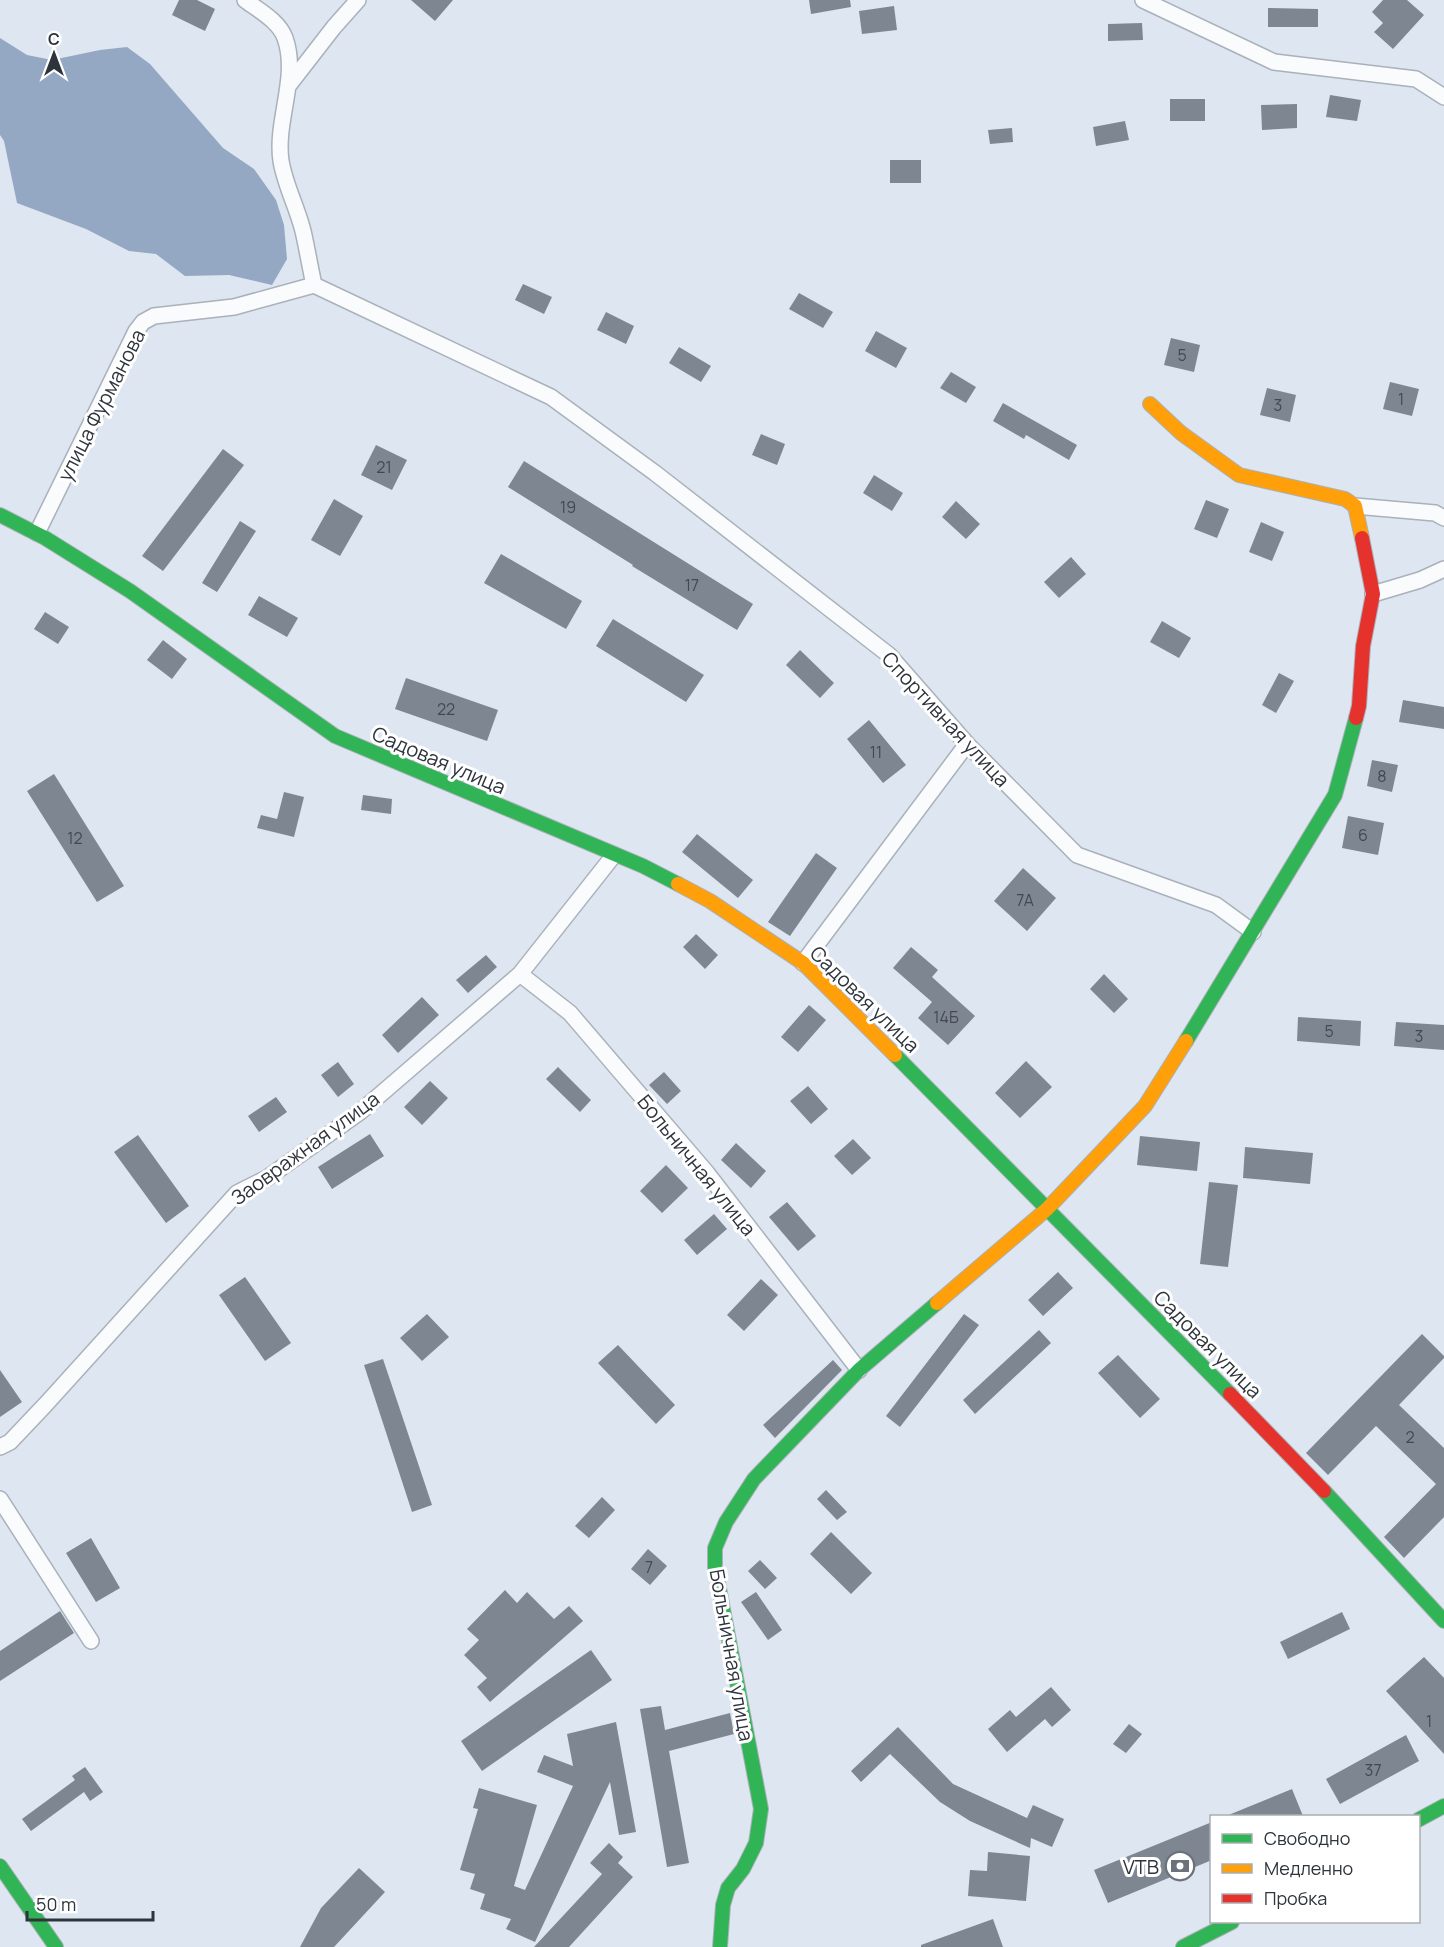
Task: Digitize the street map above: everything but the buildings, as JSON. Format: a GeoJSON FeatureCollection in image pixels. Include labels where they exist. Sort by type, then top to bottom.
{"type":"FeatureCollection","features":[{"type":"Feature","properties":{"kind":"street"},"geometry":{"type":"LineString","coordinates":[[245,0],[277,25],[285,37],[289,85],[281,133],[281,159],[286,184],[303,230],[314,285]]}},
{"type":"Feature","properties":{"kind":"street"},"geometry":{"type":"LineString","coordinates":[[289,85],[358,0]]}},
{"type":"Feature","properties":{"kind":"street"},"geometry":{"type":"LineString","coordinates":[[1143,0],[1274,62],[1416,79],[1444,97]]}},
{"type":"Feature","properties":{"kind":"street","name":"Спортивная улица"},"geometry":{"type":"LineString","coordinates":[[314,285],[551,397],[655,473],[889,656],[967,744],[1077,855],[1216,905],[1254,932]]}},
{"type":"Feature","properties":{"kind":"street","name":"улица Фурманова"},"geometry":{"type":"LineString","coordinates":[[36,533],[136,331],[143,322],[167,313],[234,307],[314,285]]}},
{"type":"Feature","properties":{"kind":"street"},"geometry":{"type":"LineString","coordinates":[[1150,404],[1182,433],[1239,475],[1345,499],[1355,506],[1435,513],[1444,518]]}},
{"type":"Feature","properties":{"kind":"street"},"geometry":{"type":"LineString","coordinates":[[1355,506],[1373,594],[1420,580],[1444,568]]}},
{"type":"Feature","properties":{"kind":"street","name":"Садовая улица"},"geometry":{"type":"LineString","coordinates":[[0,515],[114,578],[335,736],[643,866],[710,900],[803,963],[1288,1452],[1444,1621]]}},
{"type":"Feature","properties":{"kind":"street","name":"Больничная улица"},"geometry":{"type":"LineString","coordinates":[[720,1947],[723,1905],[728,1888],[743,1869],[756,1842],[761,1809],[718,1594],[715,1548],[726,1522],[754,1479],[859,1370],[1047,1209],[1145,1106],[1254,932],[1335,795],[1359,706],[1363,646],[1373,594]]}},
{"type":"Feature","properties":{"kind":"street"},"geometry":{"type":"LineString","coordinates":[[803,963],[967,744]]}},
{"type":"Feature","properties":{"kind":"street","name":"Заовражная улица"},"geometry":{"type":"LineString","coordinates":[[0,1447],[10,1442],[46,1404],[237,1193],[267,1178],[360,1112],[520,974],[614,855]]}},
{"type":"Feature","properties":{"kind":"street","name":"Больничная улица"},"geometry":{"type":"LineString","coordinates":[[520,974],[570,1013],[578,1022],[707,1173],[859,1370]]}},
{"type":"Feature","properties":{"kind":"street"},"geometry":{"type":"LineString","coordinates":[[0,1499],[91,1641]]}},
{"type":"Feature","properties":{"kind":"street"},"geometry":{"type":"LineString","coordinates":[[1420,1819],[1444,1806]]}},
{"type":"Feature","properties":{"kind":"street"},"geometry":{"type":"LineString","coordinates":[[1,1870],[56,1947]]}},
{"type":"Feature","properties":{"kind":"street"},"geometry":{"type":"LineString","coordinates":[[1183,1947],[1230,1923]]}},
{"type":"Feature","properties":{"kind":"water"},"geometry":{"type":"Polygon","coordinates":[[[0,38],[27,55],[52,60],[127,47],[150,64],[223,148],[254,169],[276,200],[284,225],[287,259],[272,285],[229,275],[185,276],[156,254],[129,251],[86,229],[17,203],[4,141],[0,135],[0,38]]]}},
{"type":"Feature","properties":{"kind":"traffic: fast"},"geometry":{"type":"LineString","coordinates":[[0,515],[45,538],[130,591],[335,736],[643,866],[678,884]]}},
{"type":"Feature","properties":{"kind":"traffic: fast"},"geometry":{"type":"LineString","coordinates":[[1186,1041],[1335,795],[1356,718]]}},
{"type":"Feature","properties":{"kind":"traffic: fast"},"geometry":{"type":"LineString","coordinates":[[895,1055],[1230,1394]]}},
{"type":"Feature","properties":{"kind":"traffic: fast"},"geometry":{"type":"LineString","coordinates":[[720,1947],[723,1905],[728,1888],[743,1869],[756,1843],[761,1809],[715,1567],[715,1548],[726,1522],[754,1479],[859,1370],[937,1303]]}},
{"type":"Feature","properties":{"kind":"traffic: fast"},"geometry":{"type":"LineString","coordinates":[[1324,1491],[1444,1621]]}},
{"type":"Feature","properties":{"kind":"traffic: fast"},"geometry":{"type":"LineString","coordinates":[[1420,1819],[1444,1806]]}},
{"type":"Feature","properties":{"kind":"traffic: fast"},"geometry":{"type":"LineString","coordinates":[[0,1866],[56,1947]]}},
{"type":"Feature","properties":{"kind":"traffic: fast"},"geometry":{"type":"LineString","coordinates":[[1183,1947],[1230,1923]]}},
{"type":"Feature","properties":{"kind":"traffic: slow"},"geometry":{"type":"LineString","coordinates":[[1150,404],[1181,433],[1239,475],[1345,499],[1355,506],[1362,538]]}},
{"type":"Feature","properties":{"kind":"traffic: slow"},"geometry":{"type":"LineString","coordinates":[[678,884],[710,901],[803,963],[895,1055]]}},
{"type":"Feature","properties":{"kind":"traffic: slow"},"geometry":{"type":"LineString","coordinates":[[937,1303],[1047,1209],[1145,1106],[1186,1041]]}},
{"type":"Feature","properties":{"kind":"traffic: jam"},"geometry":{"type":"LineString","coordinates":[[1356,718],[1359,706],[1363,646],[1373,594],[1362,538]]}},
{"type":"Feature","properties":{"kind":"traffic: jam"},"geometry":{"type":"LineString","coordinates":[[1230,1394],[1324,1491]]}},
{"type":"Feature","properties":{"kind":"place","name":"VTB"},"geometry":{"type":"Point","coordinates":[1180,1866]}}]}
